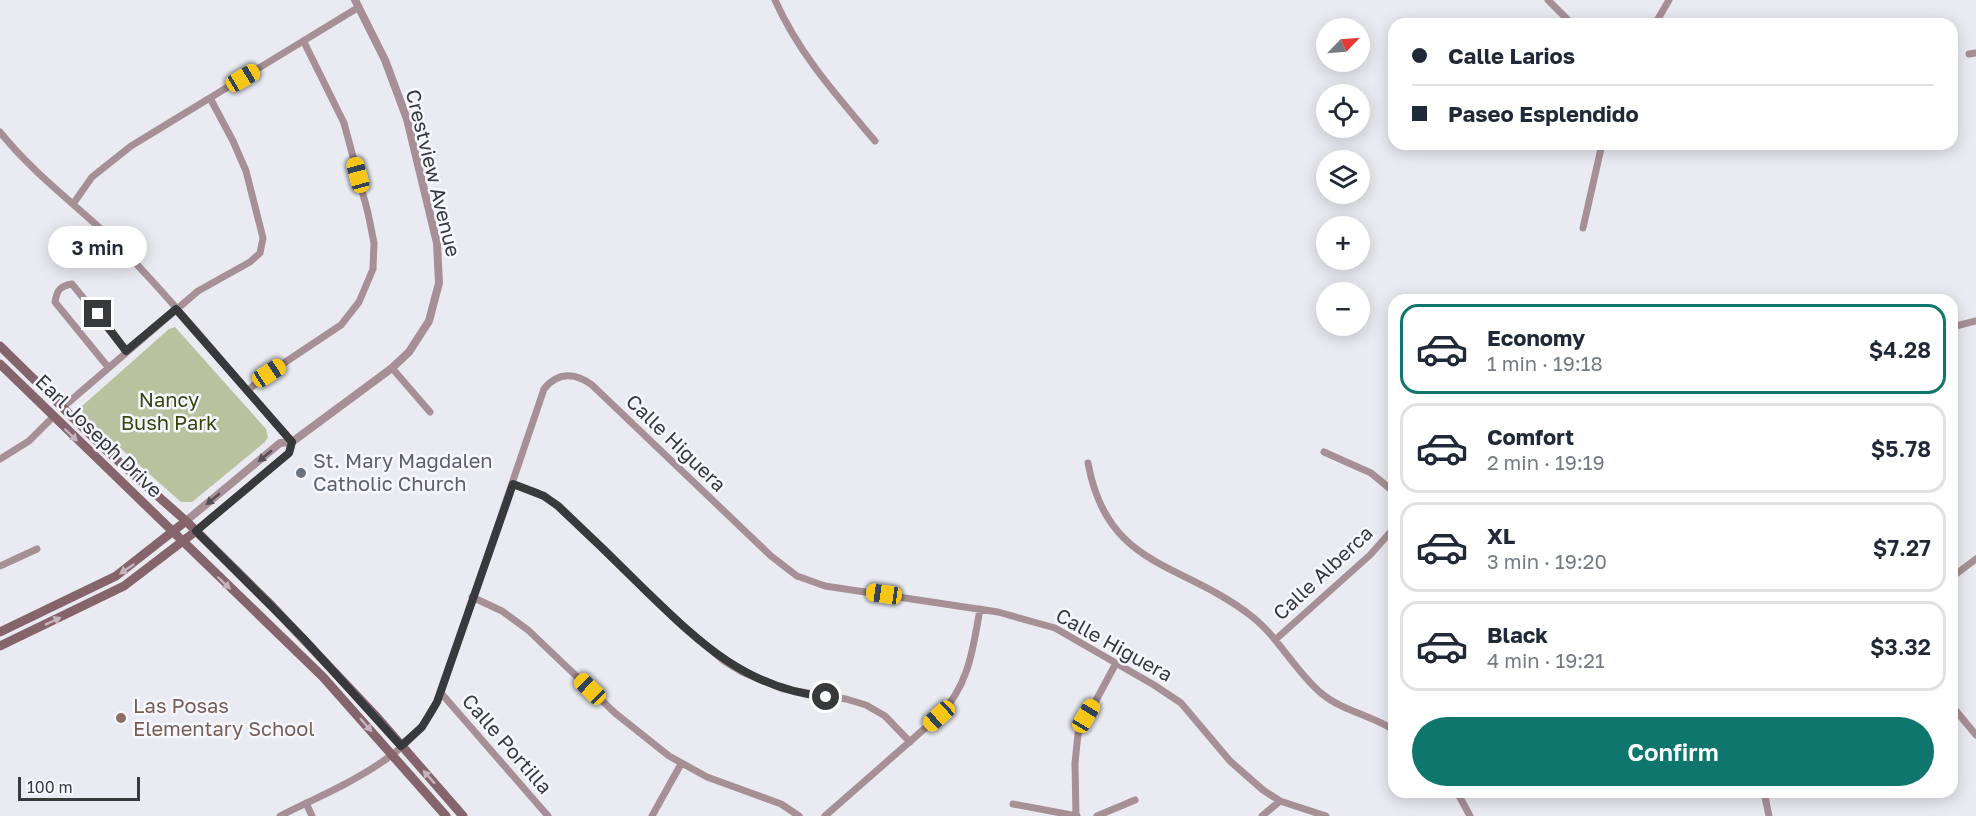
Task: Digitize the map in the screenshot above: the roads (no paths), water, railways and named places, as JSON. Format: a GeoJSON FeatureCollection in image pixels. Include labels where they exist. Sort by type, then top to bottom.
{"type":"FeatureCollection","features":[{"type":"Feature","properties":{"kind":"main road","name":"Earl Joseph Drive"},"geometry":{"type":"LineString","coordinates":[[0,346],[62,408],[186,521],[303,638],[463,816]]}},
{"type":"Feature","properties":{"kind":"main road","name":"Earl Joseph Drive"},"geometry":{"type":"LineString","coordinates":[[0,364],[323,677],[446,816]]}},
{"type":"Feature","properties":{"kind":"main road"},"geometry":{"type":"LineString","coordinates":[[0,632],[116,576],[186,521]]}},
{"type":"Feature","properties":{"kind":"main road"},"geometry":{"type":"LineString","coordinates":[[0,646],[118,590],[196,531]]}},
{"type":"Feature","properties":{"kind":"street"},"geometry":{"type":"LineString","coordinates":[[775,0],[786,26],[810,62],[875,141]]}},
{"type":"Feature","properties":{"kind":"street"},"geometry":{"type":"LineString","coordinates":[[1548,0],[1566,18]]}},
{"type":"Feature","properties":{"kind":"street"},"geometry":{"type":"LineString","coordinates":[[1658,18],[1669,0]]}},
{"type":"Feature","properties":{"kind":"street"},"geometry":{"type":"LineString","coordinates":[[73,204],[92,177],[108,162],[304,42],[357,4]]}},
{"type":"Feature","properties":{"kind":"street","name":"Crestview Avenue"},"geometry":{"type":"LineString","coordinates":[[186,521],[280,443],[292,442],[392,368],[409,352],[429,321],[438,290],[440,263],[407,119],[385,60],[357,4]]}},
{"type":"Feature","properties":{"kind":"street"},"geometry":{"type":"LineString","coordinates":[[247,391],[269,373],[341,325],[359,302],[373,269],[374,243],[344,123],[304,42]]}},
{"type":"Feature","properties":{"kind":"street"},"geometry":{"type":"LineString","coordinates":[[62,408],[176,309],[214,280],[256,258],[263,246],[242,159],[210,98]]}},
{"type":"Feature","properties":{"kind":"street"},"geometry":{"type":"LineString","coordinates":[[0,132],[31,168],[122,249],[292,442]]}},
{"type":"Feature","properties":{"kind":"street"},"geometry":{"type":"LineString","coordinates":[[1583,228],[1601,150]]}},
{"type":"Feature","properties":{"kind":"street"},"geometry":{"type":"LineString","coordinates":[[108,367],[55,302],[57,292],[62,286],[72,284],[126,351]]}},
{"type":"Feature","properties":{"kind":"street"},"geometry":{"type":"LineString","coordinates":[[1958,326],[1976,321]]}},
{"type":"Feature","properties":{"kind":"street"},"geometry":{"type":"LineString","coordinates":[[392,368],[430,412]]}},
{"type":"Feature","properties":{"kind":"street","name":"Calle Higuera"},"geometry":{"type":"LineString","coordinates":[[513,484],[544,388],[564,375],[578,376],[592,385],[771,556],[797,576],[825,586],[1015,615],[1055,628],[1181,703],[1230,761],[1263,790],[1280,801],[1326,816]]}},
{"type":"Feature","properties":{"kind":"street"},"geometry":{"type":"LineString","coordinates":[[0,459],[29,441],[53,417]]}},
{"type":"Feature","properties":{"kind":"street","name":"Crestview Avenue"},"geometry":{"type":"LineString","coordinates":[[196,531],[289,453],[292,442]]}},
{"type":"Feature","properties":{"kind":"street"},"geometry":{"type":"LineString","coordinates":[[1324,452],[1371,473],[1388,487]]}},
{"type":"Feature","properties":{"kind":"street"},"geometry":{"type":"LineString","coordinates":[[1088,463],[1100,507],[1129,545],[1250,615],[1275,640],[1311,684],[1328,698],[1388,727]]}},
{"type":"Feature","properties":{"kind":"street"},"geometry":{"type":"LineString","coordinates":[[280,816],[356,778],[392,754],[428,720],[441,693],[472,597],[513,484],[544,496],[558,506],[674,618],[724,660],[762,682],[783,689],[846,699],[866,705],[885,716],[910,742]]}},
{"type":"Feature","properties":{"kind":"street","name":"Calle Alberca"},"geometry":{"type":"LineString","coordinates":[[1275,640],[1370,555],[1388,535]]}},
{"type":"Feature","properties":{"kind":"street"},"geometry":{"type":"LineString","coordinates":[[0,566],[36,549]]}},
{"type":"Feature","properties":{"kind":"street"},"geometry":{"type":"LineString","coordinates":[[1958,573],[1976,560]]}},
{"type":"Feature","properties":{"kind":"street"},"geometry":{"type":"LineString","coordinates":[[472,597],[502,611],[521,624],[615,713],[681,764],[707,777],[781,804],[799,816]]}},
{"type":"Feature","properties":{"kind":"street"},"geometry":{"type":"LineString","coordinates":[[825,816],[946,709],[960,688],[973,654],[980,609]]}},
{"type":"Feature","properties":{"kind":"street"},"geometry":{"type":"LineString","coordinates":[[1013,804],[1077,816],[1075,763],[1078,734],[1115,665]]}},
{"type":"Feature","properties":{"kind":"street","name":"Calle Portilla"},"geometry":{"type":"LineString","coordinates":[[441,693],[548,816]]}},
{"type":"Feature","properties":{"kind":"street"},"geometry":{"type":"LineString","coordinates":[[1958,712],[1976,735]]}},
{"type":"Feature","properties":{"kind":"street"},"geometry":{"type":"LineString","coordinates":[[652,816],[681,764]]}},
{"type":"Feature","properties":{"kind":"street"},"geometry":{"type":"LineString","coordinates":[[1460,798],[1470,816]]}},
{"type":"Feature","properties":{"kind":"street"},"geometry":{"type":"LineString","coordinates":[[1765,798],[1769,816]]}},
{"type":"Feature","properties":{"kind":"street"},"geometry":{"type":"LineString","coordinates":[[1097,816],[1135,800]]}},
{"type":"Feature","properties":{"kind":"street"},"geometry":{"type":"LineString","coordinates":[[1262,816],[1280,801]]}},
{"type":"Feature","properties":{"kind":"street"},"geometry":{"type":"LineString","coordinates":[[306,803],[312,816]]}},
{"type":"Feature","properties":{"kind":"place","name":"St. Mary Magdalen Catholic Church"},"geometry":{"type":"Point","coordinates":[301,473]}},
{"type":"Feature","properties":{"kind":"place","name":"Las Posas Elementary School"},"geometry":{"type":"Point","coordinates":[121,718]}},
{"type":"Feature","properties":{"kind":"park label","name":"Nancy Bush Park"},"geometry":{"type":"Point","coordinates":[169,412]}}]}
